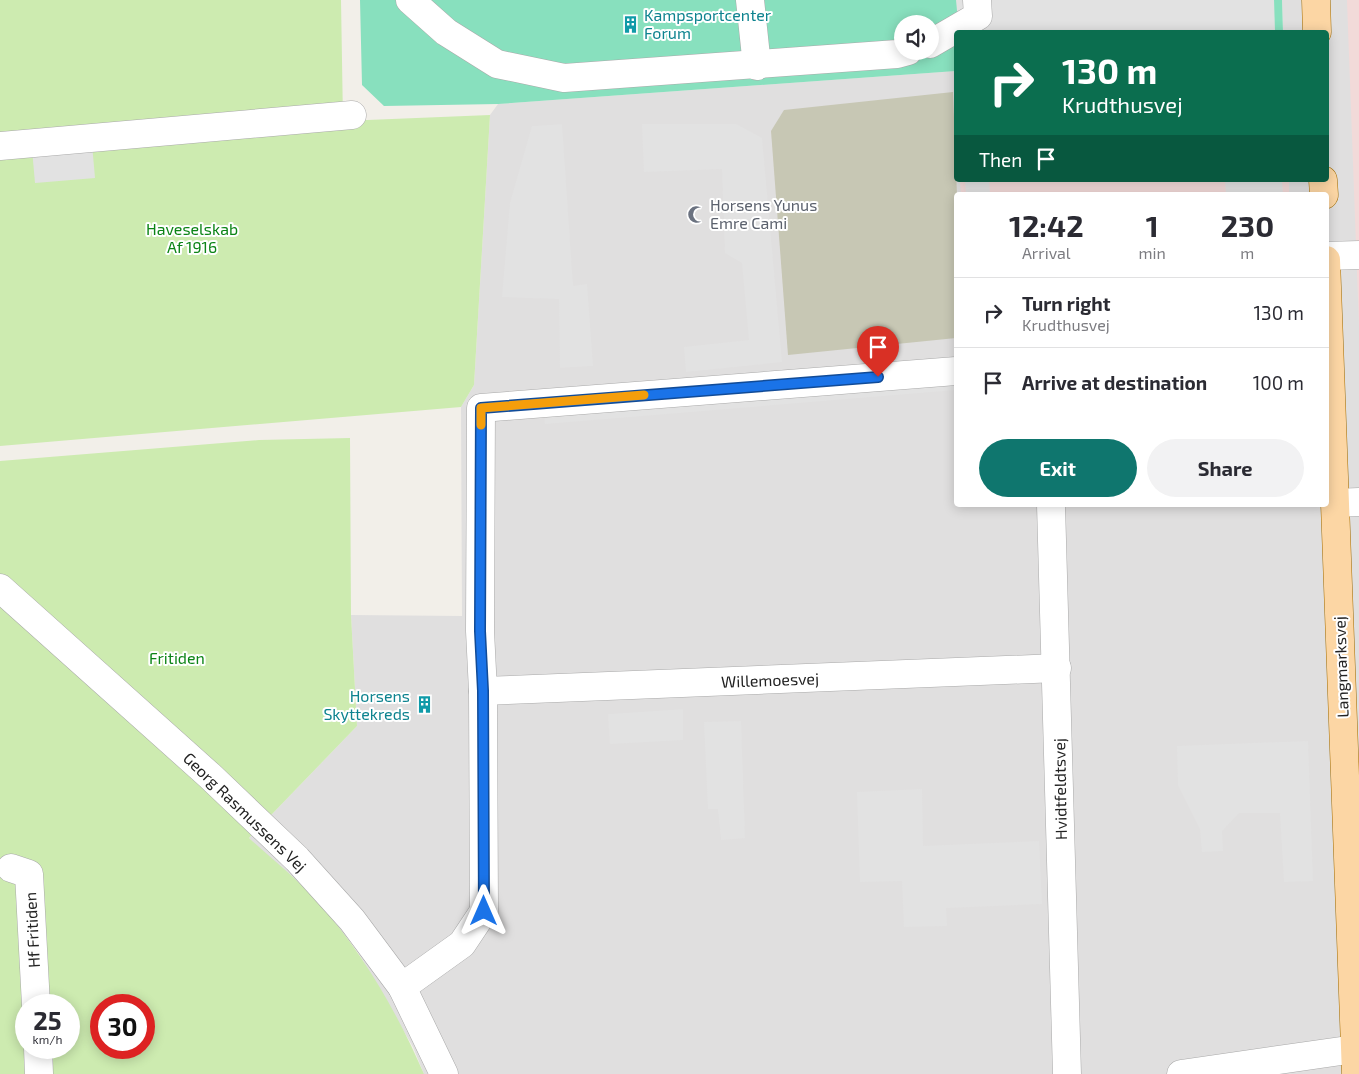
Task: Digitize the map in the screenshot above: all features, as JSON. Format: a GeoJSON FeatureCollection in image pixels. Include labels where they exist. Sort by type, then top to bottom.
{"type":"FeatureCollection","features":[{"type":"Feature","properties":{"kind":"main road"},"geometry":{"type":"LineString","coordinates":[[1316,0],[1317,30]]}},
{"type":"Feature","properties":{"kind":"main road","name":"Langmarksvej"},"geometry":{"type":"LineString","coordinates":[[1329,344],[1347,502],[1356,1061]]}},
{"type":"Feature","properties":{"kind":"street"},"geometry":{"type":"LineString","coordinates":[[410,0],[446,32],[497,64],[564,78],[757,66],[894,54]]}},
{"type":"Feature","properties":{"kind":"street"},"geometry":{"type":"LineString","coordinates":[[750,0],[757,66]]}},
{"type":"Feature","properties":{"kind":"street"},"geometry":{"type":"LineString","coordinates":[[939,39],[978,16],[977,0]]}},
{"type":"Feature","properties":{"kind":"street"},"geometry":{"type":"LineString","coordinates":[[0,146],[352,114]]}},
{"type":"Feature","properties":{"kind":"street"},"geometry":{"type":"LineString","coordinates":[[1329,258],[1359,255]]}},
{"type":"Feature","properties":{"kind":"street"},"geometry":{"type":"LineString","coordinates":[[402,987],[462,944],[484,911],[483,691],[480,631],[481,408],[954,371]]}},
{"type":"Feature","properties":{"kind":"street","name":"Hvidtfeldtsvej"},"geometry":{"type":"LineString","coordinates":[[1052,507],[1067,1074]]}},
{"type":"Feature","properties":{"kind":"street","name":"Georg Rasmussens Vej"},"geometry":{"type":"LineString","coordinates":[[0,588],[210,776],[297,859],[352,920],[402,987],[444,1074]]}},
{"type":"Feature","properties":{"kind":"street","name":"Willemoesvej"},"geometry":{"type":"LineString","coordinates":[[483,691],[1057,668]]}},
{"type":"Feature","properties":{"kind":"street","name":"Hf Fritiden"},"geometry":{"type":"LineString","coordinates":[[11,868],[29,874],[35,994]]}},
{"type":"Feature","properties":{"kind":"street"},"geometry":{"type":"LineString","coordinates":[[38,1059],[39,1074]]}},
{"type":"Feature","properties":{"kind":"street"},"geometry":{"type":"LineString","coordinates":[[1181,1074],[1356,1061]]}},
{"type":"Feature","properties":{"kind":"shaded area"},"geometry":{"type":"Polygon","coordinates":[[[956,0],[1274,0],[1275,30],[959,30],[956,0]]]}},
{"type":"Feature","properties":{"kind":"shaded area"},"geometry":{"type":"Polygon","coordinates":[[[1282,0],[1359,0],[1359,1074],[424,1074],[413,1047],[353,944],[249,838],[357,726],[351,615],[462,616],[461,407],[474,385],[490,115],[498,104],[954,71],[954,182],[1329,182],[1329,30],[1283,30],[1282,0]]]}},
{"type":"Feature","properties":{"kind":"shaded area"},"geometry":{"type":"Polygon","coordinates":[[[1347,0],[1359,0],[1359,325],[1347,0]]]}},
{"type":"Feature","properties":{"kind":"shaded area"},"geometry":{"type":"Polygon","coordinates":[[[953,92],[954,182],[956,182],[957,192],[954,192],[954,338],[788,355],[771,131],[784,110],[953,92]]]}},
{"type":"Feature","properties":{"kind":"shaded area"},"geometry":{"type":"Polygon","coordinates":[[[562,124],[573,286],[587,284],[593,366],[560,368],[559,299],[502,297],[510,203],[532,126],[562,124]]]}},
{"type":"Feature","properties":{"kind":"shaded area"},"geometry":{"type":"Polygon","coordinates":[[[642,124],[736,124],[762,138],[782,362],[686,372],[684,347],[749,340],[742,263],[725,253],[722,169],[644,172],[642,124]]]}},
{"type":"Feature","properties":{"kind":"shaded area"},"geometry":{"type":"Polygon","coordinates":[[[92,144],[95,178],[35,183],[32,149],[92,144]]]}},
{"type":"Feature","properties":{"kind":"shaded area"},"geometry":{"type":"Polygon","coordinates":[[[960,182],[1289,182],[1289,192],[961,192],[960,182]]]}},
{"type":"Feature","properties":{"kind":"shaded area"},"geometry":{"type":"Polygon","coordinates":[[[965,182],[989,182],[990,192],[966,192],[965,182]]]}},
{"type":"Feature","properties":{"kind":"shaded area"},"geometry":{"type":"Polygon","coordinates":[[[1225,182],[1282,182],[1283,192],[1226,192],[1225,182]]]}},
{"type":"Feature","properties":{"kind":"shaded area"},"geometry":{"type":"Polygon","coordinates":[[[954,374],[954,390],[545,424],[544,408],[954,374]]]}},
{"type":"Feature","properties":{"kind":"shaded area"},"geometry":{"type":"Polygon","coordinates":[[[683,709],[683,740],[610,744],[608,714],[683,709]]]}},
{"type":"Feature","properties":{"kind":"shaded area"},"geometry":{"type":"Polygon","coordinates":[[[741,721],[745,838],[721,840],[718,809],[708,809],[704,722],[741,721]]]}},
{"type":"Feature","properties":{"kind":"shaded area"},"geometry":{"type":"Polygon","coordinates":[[[1308,741],[1313,881],[1284,882],[1280,813],[1239,813],[1222,831],[1223,851],[1202,852],[1200,829],[1178,785],[1177,746],[1308,741]]]}},
{"type":"Feature","properties":{"kind":"shaded area"},"geometry":{"type":"Polygon","coordinates":[[[922,789],[923,846],[1039,841],[1042,904],[946,908],[947,926],[904,927],[902,881],[860,882],[857,792],[922,789]]]}},
{"type":"Feature","properties":{"kind":"green space","name":"Haveselskab Af 1916"},"geometry":{"type":"Polygon","coordinates":[[[0,0],[341,0],[343,121],[490,115],[474,385],[461,407],[0,446],[0,0]]]}},
{"type":"Feature","properties":{"kind":"green space"},"geometry":{"type":"Polygon","coordinates":[[[360,0],[1282,0],[1283,30],[954,30],[954,71],[498,104],[384,106],[362,85],[360,0]]]}},
{"type":"Feature","properties":{"kind":"green space","name":"Fritiden"},"geometry":{"type":"Polygon","coordinates":[[[350,438],[351,615],[357,726],[249,838],[316,900],[348,940],[390,1005],[424,1074],[0,1074],[0,461],[259,440],[350,438]]]}},
{"type":"Feature","properties":{"kind":"slow traffic"},"geometry":{"type":"LineString","coordinates":[[481,425],[481,408],[644,395]]}},
{"type":"Feature","properties":{"kind":"place","name":"Kampsportcenter Forum"},"geometry":{"type":"Point","coordinates":[630,24]}},
{"type":"Feature","properties":{"kind":"place","name":"Horsens Yunus Emre Cami"},"geometry":{"type":"Point","coordinates":[696,214]}},
{"type":"Feature","properties":{"kind":"place","name":"Horsens Skyttekreds"},"geometry":{"type":"Point","coordinates":[424,705]}},
{"type":"Feature","properties":{"kind":"route"},"geometry":{"type":"LineString","coordinates":[[484,911],[483,691],[480,631],[481,408],[878,377]]}}]}
